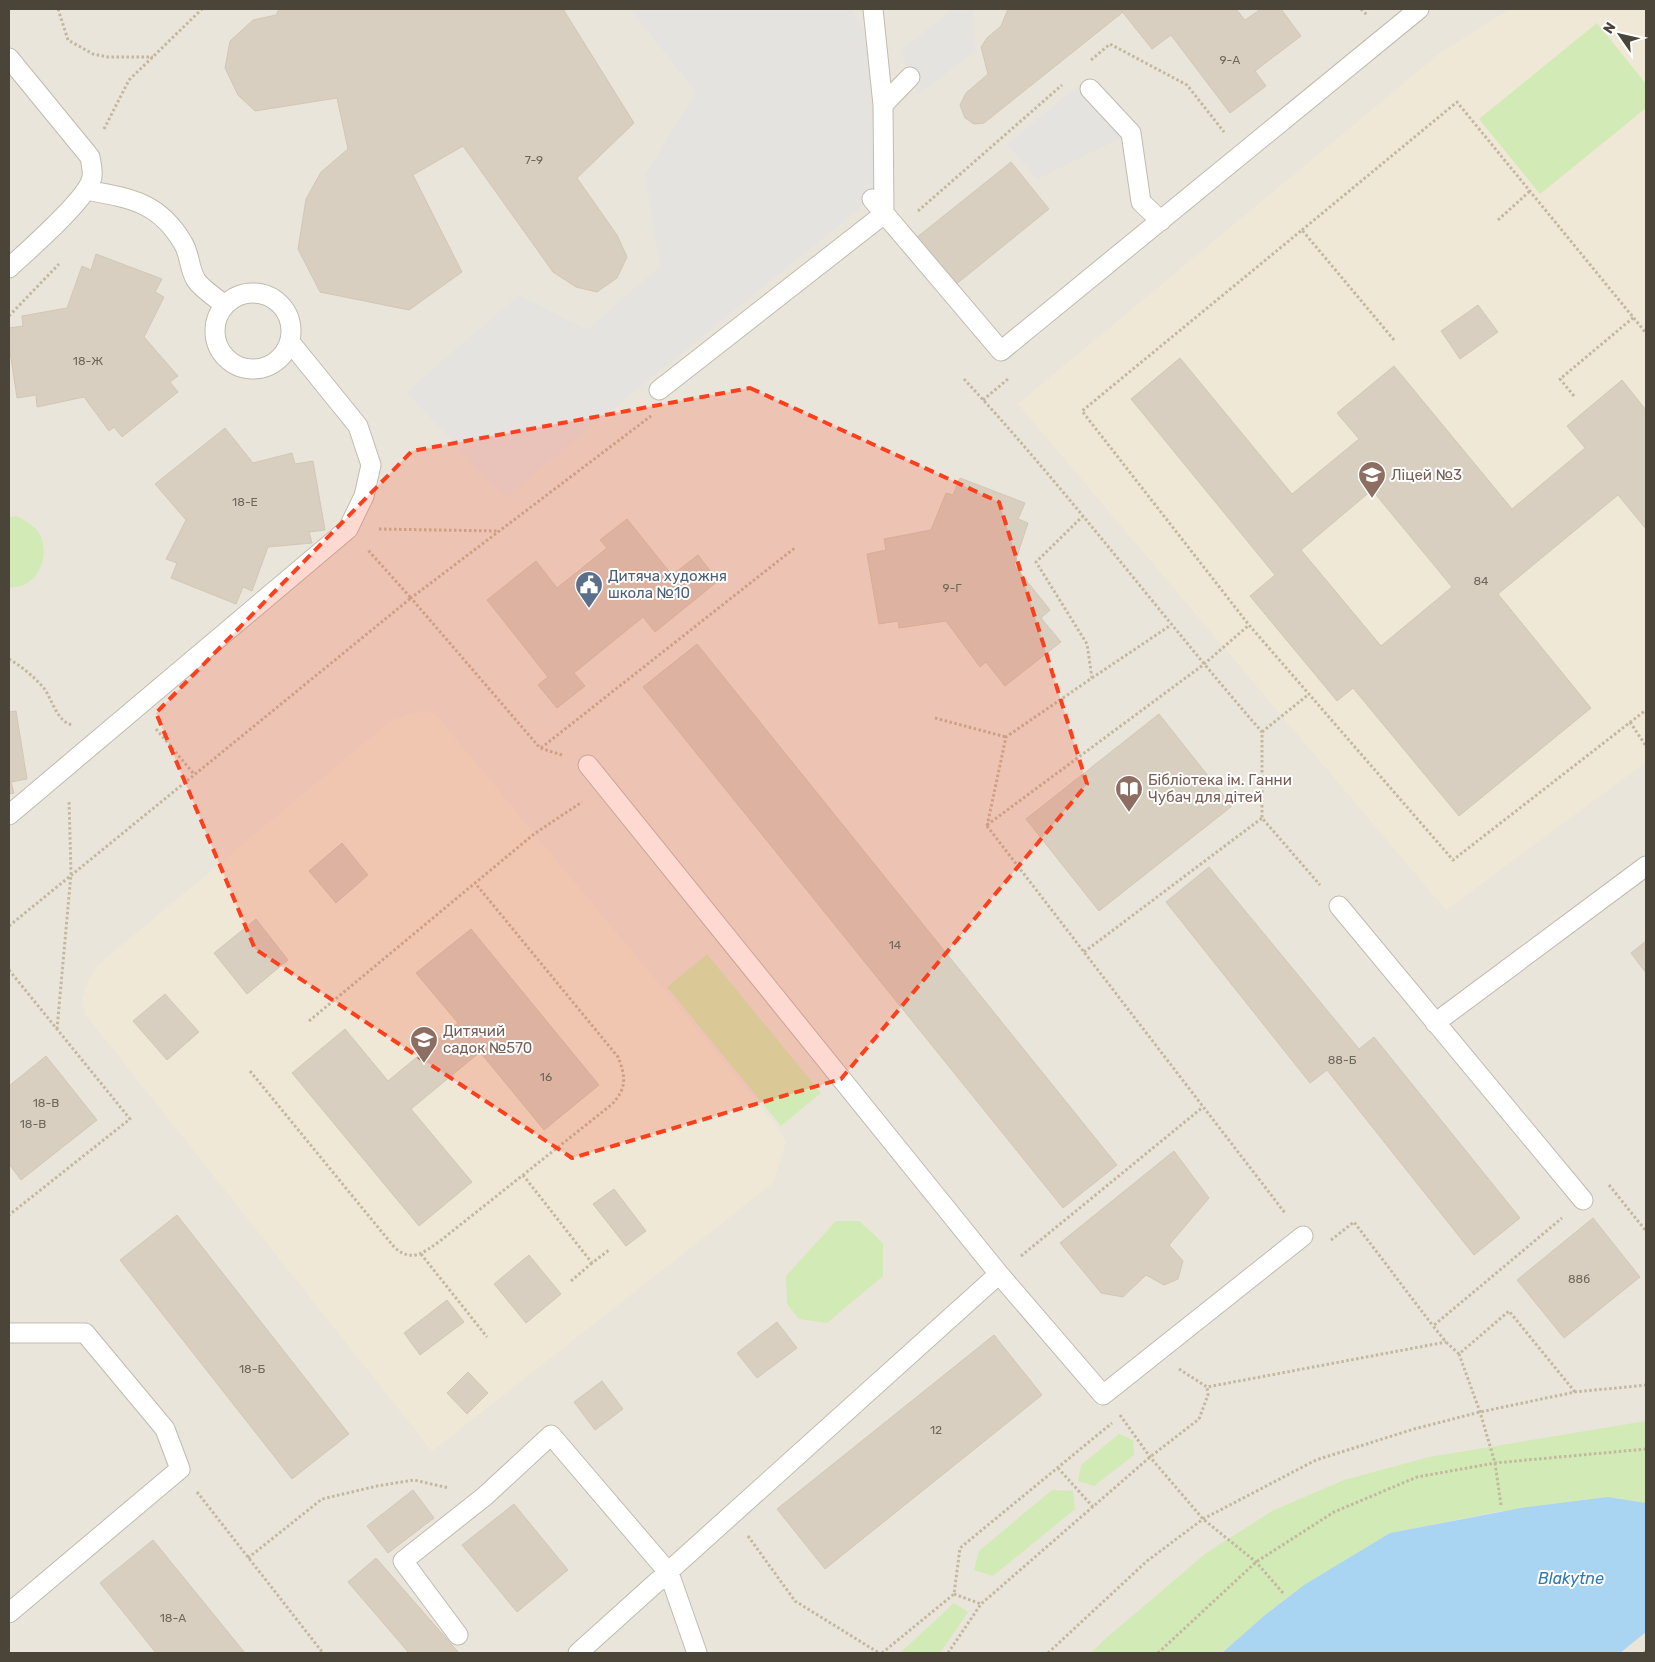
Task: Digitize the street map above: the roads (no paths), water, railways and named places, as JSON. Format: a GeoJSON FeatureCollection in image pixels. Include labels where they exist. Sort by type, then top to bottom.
{"type":"FeatureCollection","features":[{"type":"Feature","properties":{"kind":"lane"},"geometry":{"type":"LineString","coordinates":[[873,9],[882,105],[884,214]]}},
{"type":"Feature","properties":{"kind":"lane"},"geometry":{"type":"LineString","coordinates":[[872,199],[1000,351],[1419,9]]}},
{"type":"Feature","properties":{"kind":"lane"},"geometry":{"type":"LineString","coordinates":[[9,58],[90,157],[92,177],[86,190],[60,221],[9,268]]}},
{"type":"Feature","properties":{"kind":"lane"},"geometry":{"type":"LineString","coordinates":[[882,105],[910,78]]}},
{"type":"Feature","properties":{"kind":"lane"},"geometry":{"type":"LineString","coordinates":[[1090,89],[1131,133],[1141,202],[1161,221]]}},
{"type":"Feature","properties":{"kind":"lane"},"geometry":{"type":"LineString","coordinates":[[86,190],[122,197],[150,207],[171,225],[185,245],[196,281],[225,306]]}},
{"type":"Feature","properties":{"kind":"lane"},"geometry":{"type":"LineString","coordinates":[[658,390],[884,214]]}},
{"type":"Feature","properties":{"kind":"lane"},"geometry":{"type":"LineString","coordinates":[[248,293],[261,294],[271,298],[282,306],[289,318],[291,328],[290,342],[282,355],[272,364],[260,369],[238,367],[219,350],[215,337],[215,326],[219,313],[235,297],[248,293]]}},
{"type":"Feature","properties":{"kind":"lane"},"geometry":{"type":"LineString","coordinates":[[9,815],[348,529],[364,496],[371,465],[358,426],[290,342]]}},
{"type":"Feature","properties":{"kind":"lane"},"geometry":{"type":"LineString","coordinates":[[588,765],[999,1274],[1103,1395],[1303,1236]]}},
{"type":"Feature","properties":{"kind":"lane"},"geometry":{"type":"LineString","coordinates":[[1435,1023],[1646,866]]}},
{"type":"Feature","properties":{"kind":"lane"},"geometry":{"type":"LineString","coordinates":[[1339,906],[1584,1200]]}},
{"type":"Feature","properties":{"kind":"lane"},"geometry":{"type":"LineString","coordinates":[[578,1653],[999,1274]]}},
{"type":"Feature","properties":{"kind":"lane"},"geometry":{"type":"LineString","coordinates":[[9,1333],[84,1334],[165,1429],[180,1469],[9,1613]]}},
{"type":"Feature","properties":{"kind":"lane"},"geometry":{"type":"LineString","coordinates":[[458,1635],[403,1561],[485,1496],[551,1435],[669,1573],[697,1653]]}},
{"type":"Feature","properties":{"kind":"water","name":"Blakytne"},"geometry":{"type":"Polygon","coordinates":[[[1608,1497],[1646,1503],[1646,1632],[1620,1653],[1222,1653],[1265,1615],[1304,1585],[1390,1533],[1521,1508],[1608,1497]]]}},
{"type":"Feature","properties":{"kind":"place","name":"Ліцей №3"},"geometry":{"type":"Point","coordinates":[1372,499]}},
{"type":"Feature","properties":{"kind":"place","name":"Дитяча художня школа №10"},"geometry":{"type":"Point","coordinates":[589,609]}},
{"type":"Feature","properties":{"kind":"place","name":"Бібліотека ім. Ганни Чубач для дітей"},"geometry":{"type":"Point","coordinates":[1129,813]}},
{"type":"Feature","properties":{"kind":"place","name":"Дитячий садок №570"},"geometry":{"type":"Point","coordinates":[424,1064]}}]}
